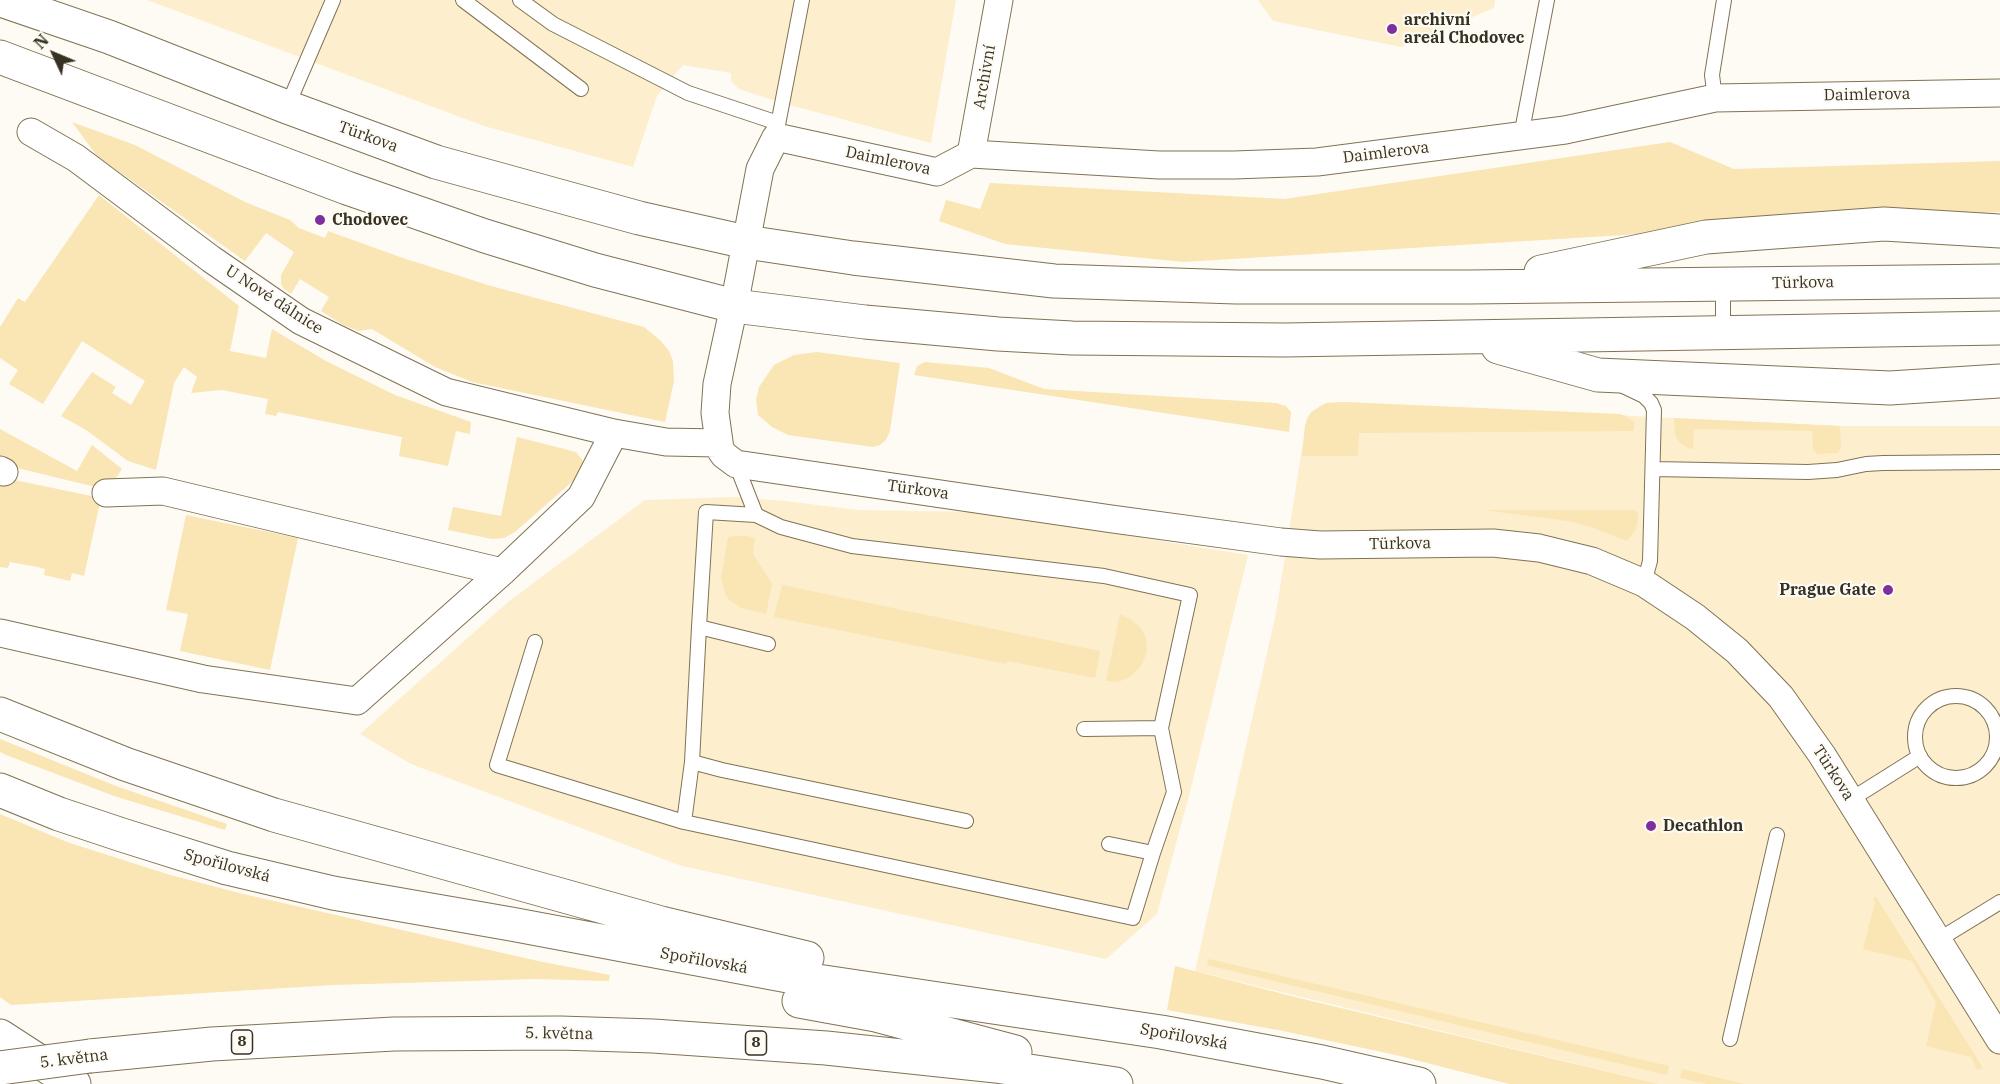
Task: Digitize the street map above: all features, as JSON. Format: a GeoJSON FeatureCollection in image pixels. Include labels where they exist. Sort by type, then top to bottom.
{"type":"FeatureCollection","features":[{"type":"Feature","properties":{"kind":"main road","name":"Türkova"},"geometry":{"type":"LineString","coordinates":[[1,0],[109,36],[287,107],[436,162],[639,218],[746,242],[853,258],[1054,281],[1236,287],[1469,287],[1998,281]]}},
{"type":"Feature","properties":{"kind":"main road"},"geometry":{"type":"LineString","coordinates":[[0,57],[314,176],[484,236],[595,270],[734,306],[887,324],[1072,338],[1285,340],[1999,328]]}},
{"type":"Feature","properties":{"kind":"main road"},"geometry":{"type":"LineString","coordinates":[[1469,287],[1706,237],[1884,224],[2000,231]]}},
{"type":"Feature","properties":{"kind":"main road"},"geometry":{"type":"LineString","coordinates":[[1462,337],[1598,375],[1890,388],[2000,381]]}},
{"type":"Feature","properties":{"kind":"main road"},"geometry":{"type":"LineString","coordinates":[[0,714],[166,779],[274,815],[661,923],[774,951],[1161,1032]]}},
{"type":"Feature","properties":{"kind":"main road","name":"Spořilovská"},"geometry":{"type":"LineString","coordinates":[[0,790],[59,814],[227,868],[333,893],[827,983],[1161,1032],[1322,1062],[1419,1084]]}},
{"type":"Feature","properties":{"kind":"main road"},"geometry":{"type":"LineString","coordinates":[[333,893],[524,947],[876,1015],[1136,1084]]}},
{"type":"Feature","properties":{"kind":"main road","name":"5. května"},"geometry":{"type":"LineString","coordinates":[[0,1068],[82,1070],[212,1044],[394,1034],[572,1034],[653,1036],[826,1048],[986,1065],[1116,1084]]}},
{"type":"Feature","properties":{"kind":"main road"},"geometry":{"type":"LineString","coordinates":[[0,1036],[82,1070]]}},
{"type":"Feature","properties":{"kind":"street","name":"Archivní"},"geometry":{"type":"LineString","coordinates":[[971,154],[999,0]]}},
{"type":"Feature","properties":{"kind":"street","name":"Daimlerova"},"geometry":{"type":"LineString","coordinates":[[777,130],[938,172],[971,154],[1159,165],[1234,165],[1317,162],[1565,130],[1715,98],[2000,93]]}},
{"type":"Feature","properties":{"kind":"street"},"geometry":{"type":"LineString","coordinates":[[736,464],[724,455],[718,443],[715,413],[717,384],[760,169],[777,130]]}},
{"type":"Feature","properties":{"kind":"street","name":"U Nové dálnice"},"geometry":{"type":"LineString","coordinates":[[31,132],[76,158],[211,259],[301,321],[446,392],[614,433],[666,442],[718,443]]}},
{"type":"Feature","properties":{"kind":"street"},"geometry":{"type":"LineString","coordinates":[[0,633],[203,679],[357,700],[502,572],[581,497],[614,433]]}},
{"type":"Feature","properties":{"kind":"street","name":"Türkova"},"geometry":{"type":"LineString","coordinates":[[736,464],[1281,542],[1320,545],[1493,543],[1539,548],[1592,561],[1644,583],[1695,616],[1737,651],[1781,697],[1850,800],[1999,1036]]}},
{"type":"Feature","properties":{"kind":"street"},"geometry":{"type":"LineString","coordinates":[[106,493],[163,491],[502,572]]}},
{"type":"Feature","properties":{"kind":"lane"},"geometry":{"type":"LineString","coordinates":[[287,107],[333,0]]}},
{"type":"Feature","properties":{"kind":"lane"},"geometry":{"type":"LineString","coordinates":[[463,0],[581,89]]}},
{"type":"Feature","properties":{"kind":"lane"},"geometry":{"type":"LineString","coordinates":[[520,0],[553,24],[688,93],[777,130],[802,0]]}},
{"type":"Feature","properties":{"kind":"lane"},"geometry":{"type":"LineString","coordinates":[[1521,136],[1547,0]]}},
{"type":"Feature","properties":{"kind":"lane"},"geometry":{"type":"LineString","coordinates":[[1715,98],[1713,75],[1724,0]]}},
{"type":"Feature","properties":{"kind":"lane"},"geometry":{"type":"LineString","coordinates":[[1723,284],[1723,332]]}},
{"type":"Feature","properties":{"kind":"lane"},"geometry":{"type":"LineString","coordinates":[[1598,375],[1644,396],[1654,410],[1650,561],[1644,583]]}},
{"type":"Feature","properties":{"kind":"lane"},"geometry":{"type":"LineString","coordinates":[[1654,469],[1808,472],[1883,463],[2000,462]]}},
{"type":"Feature","properties":{"kind":"lane"},"geometry":{"type":"LineString","coordinates":[[736,464],[756,515]]}},
{"type":"Feature","properties":{"kind":"lane"},"geometry":{"type":"LineString","coordinates":[[535,642],[497,765],[684,822],[1133,918],[1174,792],[1161,728],[1190,595],[1104,576],[852,546],[781,527],[756,515],[706,512],[692,762],[684,822]]}},
{"type":"Feature","properties":{"kind":"lane"},"geometry":{"type":"LineString","coordinates":[[699,627],[768,644]]}},
{"type":"Feature","properties":{"kind":"lane"},"geometry":{"type":"LineString","coordinates":[[1952,696],[1965,697],[1978,702],[1988,711],[1995,723],[1997,737],[1995,750],[1979,771],[1966,777],[1952,778],[1939,775],[1928,767],[1920,756],[1916,743],[1916,730],[1920,717],[1928,707],[1940,700],[1952,696]]}},
{"type":"Feature","properties":{"kind":"lane"},"geometry":{"type":"LineString","coordinates":[[1084,729],[1161,728]]}},
{"type":"Feature","properties":{"kind":"lane"},"geometry":{"type":"LineString","coordinates":[[1850,800],[1920,756]]}},
{"type":"Feature","properties":{"kind":"lane"},"geometry":{"type":"LineString","coordinates":[[692,762],[966,821]]}},
{"type":"Feature","properties":{"kind":"lane"},"geometry":{"type":"LineString","coordinates":[[1730,1039],[1777,835]]}},
{"type":"Feature","properties":{"kind":"lane"},"geometry":{"type":"LineString","coordinates":[[1109,844],[1153,853]]}},
{"type":"Feature","properties":{"kind":"lane"},"geometry":{"type":"LineString","coordinates":[[1938,940],[2000,902]]}},
{"type":"Feature","properties":{"kind":"shaded area"},"geometry":{"type":"Polygon","coordinates":[[[147,0],[956,0],[931,143],[782,103],[739,89],[731,81],[731,73],[683,65],[657,96],[633,167],[484,126],[147,0]]]}},
{"type":"Feature","properties":{"kind":"shaded area"},"geometry":{"type":"Polygon","coordinates":[[[1258,0],[1495,0],[1494,8],[1401,47],[1273,21],[1258,0]]]}},
{"type":"Feature","properties":{"kind":"shaded area"},"geometry":{"type":"Polygon","coordinates":[[[72,122],[135,145],[245,202],[290,220],[299,228],[325,238],[328,231],[491,286],[644,327],[661,341],[673,361],[674,381],[665,422],[472,382],[435,367],[372,329],[359,331],[345,326],[321,311],[329,297],[300,279],[291,294],[283,288],[281,275],[294,252],[266,233],[245,261],[97,156],[72,122]]]}},
{"type":"Feature","properties":{"kind":"shaded area"},"geometry":{"type":"Polygon","coordinates":[[[1670,142],[1734,169],[2000,161],[2000,212],[1183,262],[1005,244],[939,221],[946,200],[980,209],[990,183],[1284,199],[1670,142]]]}},
{"type":"Feature","properties":{"kind":"shaded area"},"geometry":{"type":"Polygon","coordinates":[[[99,195],[239,306],[230,351],[266,358],[272,329],[326,361],[395,395],[471,422],[470,434],[456,431],[448,466],[399,456],[402,437],[278,412],[276,416],[265,414],[268,399],[222,390],[191,393],[197,377],[184,367],[174,383],[156,470],[128,461],[86,430],[61,416],[92,372],[116,387],[112,393],[131,405],[145,381],[82,341],[43,404],[9,384],[18,370],[0,358],[0,327],[18,298],[25,302],[99,195]]]}},
{"type":"Feature","properties":{"kind":"shaded area"},"geometry":{"type":"Polygon","coordinates":[[[817,352],[900,363],[890,431],[886,440],[880,445],[873,447],[788,435],[772,427],[758,415],[756,400],[759,387],[774,365],[794,355],[817,352]]]}},
{"type":"Feature","properties":{"kind":"shaded area"},"geometry":{"type":"Polygon","coordinates":[[[925,362],[989,368],[1044,389],[1276,403],[1286,406],[1291,412],[1289,432],[914,375],[917,366],[925,362]]]}},
{"type":"Feature","properties":{"kind":"shaded area"},"geometry":{"type":"Polygon","coordinates":[[[1343,402],[1840,426],[2000,426],[2000,1084],[1659,1084],[1195,971],[1276,613],[1307,417],[1321,405],[1343,402]]]}},
{"type":"Feature","properties":{"kind":"shaded area"},"geometry":{"type":"Polygon","coordinates":[[[1326,403],[1620,414],[1634,422],[1634,431],[1359,433],[1358,456],[1302,456],[1305,425],[1311,412],[1326,403]]]}},
{"type":"Feature","properties":{"kind":"shaded area"},"geometry":{"type":"Polygon","coordinates":[[[1674,418],[1840,426],[1841,448],[1838,453],[1817,454],[1813,449],[1812,431],[1694,429],[1693,449],[1680,443],[1675,435],[1674,418]]]}},
{"type":"Feature","properties":{"kind":"shaded area"},"geometry":{"type":"Polygon","coordinates":[[[0,429],[77,471],[92,445],[122,469],[108,490],[5,465],[0,462],[0,429]]]}},
{"type":"Feature","properties":{"kind":"shaded area"},"geometry":{"type":"Polygon","coordinates":[[[517,437],[576,452],[584,462],[582,473],[515,532],[504,538],[492,539],[448,530],[453,507],[501,516],[517,437]]]}},
{"type":"Feature","properties":{"kind":"shaded area"},"geometry":{"type":"Polygon","coordinates":[[[0,477],[101,498],[84,576],[72,573],[70,581],[44,575],[45,569],[38,567],[10,562],[8,568],[0,567],[0,477]]]}},
{"type":"Feature","properties":{"kind":"shaded area"},"geometry":{"type":"Polygon","coordinates":[[[733,497],[858,510],[980,512],[1248,555],[1190,792],[1157,914],[1106,959],[682,866],[411,764],[360,734],[508,602],[645,500],[733,497]]]}},
{"type":"Feature","properties":{"kind":"shaded area"},"geometry":{"type":"Polygon","coordinates":[[[1483,510],[1635,510],[1638,512],[1638,519],[1636,529],[1627,541],[1568,521],[1483,510]]]}},
{"type":"Feature","properties":{"kind":"shaded area"},"geometry":{"type":"Polygon","coordinates":[[[186,515],[298,538],[270,670],[180,651],[188,614],[166,610],[186,515]]]}},
{"type":"Feature","properties":{"kind":"shaded area"},"geometry":{"type":"Polygon","coordinates":[[[728,537],[755,538],[753,554],[772,584],[766,614],[741,608],[728,599],[725,593],[721,578],[728,537]]]}},
{"type":"Feature","properties":{"kind":"shaded area"},"geometry":{"type":"Polygon","coordinates":[[[782,585],[1100,651],[1095,678],[1007,661],[1006,664],[774,617],[782,585]]]}},
{"type":"Feature","properties":{"kind":"shaded area"},"geometry":{"type":"Polygon","coordinates":[[[1120,614],[1141,628],[1146,638],[1147,652],[1141,666],[1130,677],[1118,682],[1106,681],[1120,614]]]}},
{"type":"Feature","properties":{"kind":"shaded area"},"geometry":{"type":"Polygon","coordinates":[[[0,739],[116,786],[227,824],[225,830],[114,796],[6,755],[0,752],[0,739]]]}},
{"type":"Feature","properties":{"kind":"shaded area"},"geometry":{"type":"Polygon","coordinates":[[[0,814],[67,842],[167,874],[239,893],[538,961],[610,975],[609,981],[535,979],[334,985],[11,1005],[0,997],[0,814]]]}},
{"type":"Feature","properties":{"kind":"shaded area"},"geometry":{"type":"Polygon","coordinates":[[[1876,897],[1983,1068],[1977,1070],[1971,1057],[1926,1046],[1936,1002],[1912,961],[1863,949],[1875,902],[1873,898],[1876,897]]]}},
{"type":"Feature","properties":{"kind":"shaded area"},"geometry":{"type":"Polygon","coordinates":[[[1209,959],[1669,1066],[1667,1075],[1207,965],[1209,959]]]}},
{"type":"Feature","properties":{"kind":"shaded area"},"geometry":{"type":"Polygon","coordinates":[[[1175,966],[1659,1084],[1509,1084],[1396,1055],[1167,1010],[1175,966]]]}},
{"type":"Feature","properties":{"kind":"shaded area"},"geometry":{"type":"Polygon","coordinates":[[[1682,1069],[1745,1084],[1706,1084],[1680,1078],[1682,1069]]]}},
{"type":"Feature","properties":{"kind":"place","name":"archivní areál Chodovec"},"geometry":{"type":"Point","coordinates":[1392,29]}},
{"type":"Feature","properties":{"kind":"place","name":"Chodovec"},"geometry":{"type":"Point","coordinates":[320,220]}},
{"type":"Feature","properties":{"kind":"place","name":"Prague Gate"},"geometry":{"type":"Point","coordinates":[1888,590]}},
{"type":"Feature","properties":{"kind":"place","name":"Decathlon"},"geometry":{"type":"Point","coordinates":[1651,826]}}]}
